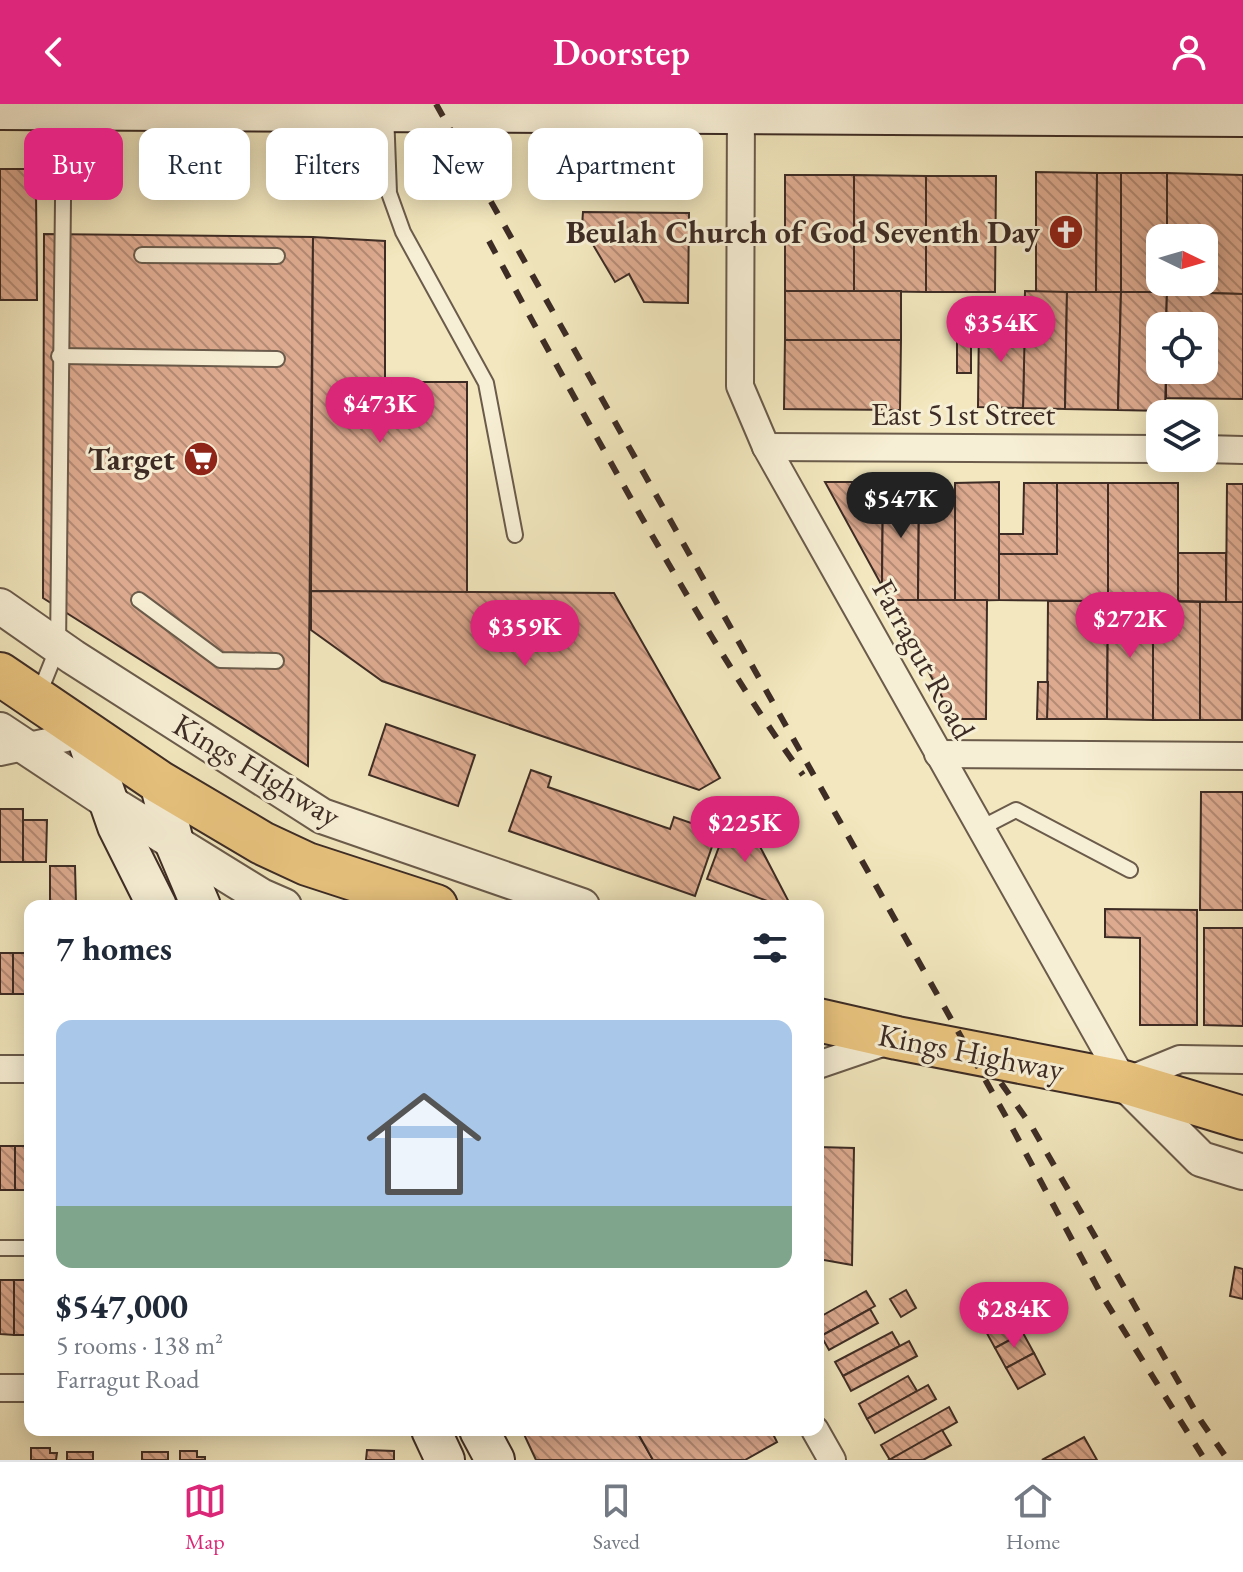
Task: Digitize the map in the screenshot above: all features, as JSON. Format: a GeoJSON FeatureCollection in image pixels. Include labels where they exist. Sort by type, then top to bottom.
{"type":"FeatureCollection","features":[{"type":"Feature","properties":{"kind":"main road"},"geometry":{"type":"LineString","coordinates":[[0,110],[386,112],[537,108],[740,109],[1243,117]]}},
{"type":"Feature","properties":{"kind":"main road","name":"Kings Highway"},"geometry":{"type":"LineString","coordinates":[[0,674],[159,782],[262,843],[307,864],[418,900]]}},
{"type":"Feature","properties":{"kind":"main road"},"geometry":{"type":"LineString","coordinates":[[85,734],[117,826],[154,900]]}},
{"type":"Feature","properties":{"kind":"main road"},"geometry":{"type":"LineString","coordinates":[[159,782],[174,842],[198,900]]}},
{"type":"Feature","properties":{"kind":"main road","name":"Kings Highway"},"geometry":{"type":"LineString","coordinates":[[824,1021],[1124,1082],[1243,1118]]}},
{"type":"Feature","properties":{"kind":"main road"},"geometry":{"type":"LineString","coordinates":[[434,1436],[445,1460]]}},
{"type":"Feature","properties":{"kind":"main road"},"geometry":{"type":"LineString","coordinates":[[482,1436],[495,1460]]}},
{"type":"Feature","properties":{"kind":"street","name":"Farragut Road"},"geometry":{"type":"LineString","coordinates":[[740,109],[740,386],[766,447],[1124,1082]]}},
{"type":"Feature","properties":{"kind":"street","name":"East 51st Street"},"geometry":{"type":"LineString","coordinates":[[766,447],[1146,449]]}},
{"type":"Feature","properties":{"kind":"street"},"geometry":{"type":"LineString","coordinates":[[1218,449],[1243,450]]}},
{"type":"Feature","properties":{"kind":"street","name":"Kings Highway"},"geometry":{"type":"LineString","coordinates":[[0,606],[58,647],[322,816],[565,900]]}},
{"type":"Feature","properties":{"kind":"street"},"geometry":{"type":"LineString","coordinates":[[9,743],[85,734]]}},
{"type":"Feature","properties":{"kind":"street"},"geometry":{"type":"LineString","coordinates":[[9,743],[270,900]]}},
{"type":"Feature","properties":{"kind":"street"},"geometry":{"type":"LineString","coordinates":[[938,754],[1243,756]]}},
{"type":"Feature","properties":{"kind":"street"},"geometry":{"type":"LineString","coordinates":[[824,1063],[897,1038]]}},
{"type":"Feature","properties":{"kind":"street"},"geometry":{"type":"LineString","coordinates":[[1243,1060],[1180,1059],[1124,1082],[1201,1159],[1243,1172]]}},
{"type":"Feature","properties":{"kind":"street"},"geometry":{"type":"LineString","coordinates":[[0,1069],[24,1069]]}},
{"type":"Feature","properties":{"kind":"street"},"geometry":{"type":"LineString","coordinates":[[0,1388],[24,1388]]}},
{"type":"Feature","properties":{"kind":"street"},"geometry":{"type":"LineString","coordinates":[[818,1436],[832,1460]]}},
{"type":"Feature","properties":{"kind":"lane"},"geometry":{"type":"LineString","coordinates":[[36,699],[58,647],[64,110]]}},
{"type":"Feature","properties":{"kind":"lane"},"geometry":{"type":"LineString","coordinates":[[386,112],[389,193],[403,232],[486,383],[515,535]]}},
{"type":"Feature","properties":{"kind":"lane"},"geometry":{"type":"LineString","coordinates":[[142,255],[277,256]]}},
{"type":"Feature","properties":{"kind":"lane"},"geometry":{"type":"LineString","coordinates":[[59,356],[277,359]]}},
{"type":"Feature","properties":{"kind":"lane"},"geometry":{"type":"LineString","coordinates":[[139,600],[220,660],[276,661]]}},
{"type":"Feature","properties":{"kind":"lane"},"geometry":{"type":"LineString","coordinates":[[981,828],[1016,810],[1130,870]]}},
{"type":"Feature","properties":{"kind":"lane"},"geometry":{"type":"LineString","coordinates":[[0,1248],[24,1248]]}},
{"type":"Feature","properties":{"kind":"building"},"geometry":{"type":"Polygon","coordinates":[[[0,169],[24,169],[24,200],[36,200],[37,300],[0,300],[0,169]]]}},
{"type":"Feature","properties":{"kind":"building","name":"Beulah Church of God Seventh Day"},"geometry":{"type":"Polygon","coordinates":[[[1036,172],[1097,173],[1096,292],[1036,292],[1036,172]]]}},
{"type":"Feature","properties":{"kind":"building"},"geometry":{"type":"Polygon","coordinates":[[[1097,173],[1121,173],[1121,292],[1096,292],[1097,173]]]}},
{"type":"Feature","properties":{"kind":"building"},"geometry":{"type":"Polygon","coordinates":[[[1121,173],[1167,173],[1167,224],[1146,224],[1146,292],[1121,292],[1121,173]]]}},
{"type":"Feature","properties":{"kind":"building"},"geometry":{"type":"Polygon","coordinates":[[[1167,173],[1243,175],[1243,294],[1218,293],[1218,224],[1167,224],[1167,173]]]}},
{"type":"Feature","properties":{"kind":"building"},"geometry":{"type":"Polygon","coordinates":[[[785,175],[854,175],[854,291],[785,291],[785,175]]]}},
{"type":"Feature","properties":{"kind":"building"},"geometry":{"type":"Polygon","coordinates":[[[854,175],[926,176],[926,292],[854,291],[854,175]]]}},
{"type":"Feature","properties":{"kind":"building"},"geometry":{"type":"Polygon","coordinates":[[[926,176],[996,176],[995,292],[926,292],[926,176]]]}},
{"type":"Feature","properties":{"kind":"building"},"geometry":{"type":"Polygon","coordinates":[[[583,212],[689,213],[688,303],[644,302],[629,274],[615,282],[582,226],[583,212]]]}},
{"type":"Feature","properties":{"kind":"building"},"geometry":{"type":"Polygon","coordinates":[[[44,234],[313,237],[308,766],[43,598],[44,234]]]}},
{"type":"Feature","properties":{"kind":"building"},"geometry":{"type":"Polygon","coordinates":[[[313,237],[385,241],[385,382],[467,382],[467,593],[311,591],[313,237]]]}},
{"type":"Feature","properties":{"kind":"building"},"geometry":{"type":"Polygon","coordinates":[[[785,291],[901,291],[901,340],[785,340],[785,291]]]}},
{"type":"Feature","properties":{"kind":"building"},"geometry":{"type":"Polygon","coordinates":[[[1025,291],[1067,292],[1065,409],[1023,408],[1025,291]]]}},
{"type":"Feature","properties":{"kind":"building"},"geometry":{"type":"Polygon","coordinates":[[[1067,292],[1121,292],[1118,410],[1065,409],[1067,292]]]}},
{"type":"Feature","properties":{"kind":"building"},"geometry":{"type":"Polygon","coordinates":[[[1121,292],[1167,296],[1166,312],[1146,312],[1146,384],[1166,384],[1165,400],[1146,400],[1146,411],[1118,410],[1121,292]]]}},
{"type":"Feature","properties":{"kind":"building"},"geometry":{"type":"Polygon","coordinates":[[[1243,294],[1243,399],[1166,398],[1166,384],[1218,384],[1218,312],[1166,312],[1167,296],[1243,294]]]}},
{"type":"Feature","properties":{"kind":"building"},"geometry":{"type":"Polygon","coordinates":[[[979,321],[1025,321],[1023,408],[978,407],[979,321]]]}},
{"type":"Feature","properties":{"kind":"building"},"geometry":{"type":"Polygon","coordinates":[[[957,333],[971,333],[971,373],[957,373],[957,333]]]}},
{"type":"Feature","properties":{"kind":"building"},"geometry":{"type":"Polygon","coordinates":[[[785,340],[901,340],[900,410],[784,409],[785,340]]]}},
{"type":"Feature","properties":{"kind":"building"},"geometry":{"type":"Polygon","coordinates":[[[825,482],[883,482],[882,586],[825,482]]]}},
{"type":"Feature","properties":{"kind":"building"},"geometry":{"type":"Polygon","coordinates":[[[883,482],[919,482],[918,600],[890,600],[882,586],[883,482]]]}},
{"type":"Feature","properties":{"kind":"building"},"geometry":{"type":"Polygon","coordinates":[[[999,482],[999,600],[955,601],[955,483],[999,482]]]}},
{"type":"Feature","properties":{"kind":"building"},"geometry":{"type":"Polygon","coordinates":[[[1024,483],[1057,483],[1057,554],[999,554],[999,534],[1023,534],[1024,483]]]}},
{"type":"Feature","properties":{"kind":"building"},"geometry":{"type":"Polygon","coordinates":[[[1057,483],[1108,483],[1108,601],[999,600],[999,554],[1057,554],[1057,483]]]}},
{"type":"Feature","properties":{"kind":"building"},"geometry":{"type":"Polygon","coordinates":[[[1108,483],[1178,483],[1178,601],[1108,601],[1108,483]]]}},
{"type":"Feature","properties":{"kind":"building"},"geometry":{"type":"Polygon","coordinates":[[[1227,484],[1243,484],[1243,602],[1226,602],[1227,484]]]}},
{"type":"Feature","properties":{"kind":"building"},"geometry":{"type":"Polygon","coordinates":[[[919,500],[955,500],[955,601],[918,600],[919,500]]]}},
{"type":"Feature","properties":{"kind":"building"},"geometry":{"type":"Polygon","coordinates":[[[1178,553],[1226,553],[1226,602],[1178,601],[1178,553]]]}},
{"type":"Feature","properties":{"kind":"building"},"geometry":{"type":"Polygon","coordinates":[[[311,591],[614,593],[720,778],[699,790],[382,681],[311,630],[311,591]]]}},
{"type":"Feature","properties":{"kind":"building"},"geometry":{"type":"Polygon","coordinates":[[[890,600],[987,600],[986,719],[954,719],[890,600]]]}},
{"type":"Feature","properties":{"kind":"building"},"geometry":{"type":"Polygon","coordinates":[[[1048,601],[1108,601],[1107,719],[1047,719],[1048,601]]]}},
{"type":"Feature","properties":{"kind":"building"},"geometry":{"type":"Polygon","coordinates":[[[1108,601],[1153,601],[1153,720],[1107,719],[1108,601]]]}},
{"type":"Feature","properties":{"kind":"building"},"geometry":{"type":"Polygon","coordinates":[[[1153,601],[1200,602],[1200,720],[1153,720],[1153,601]]]}},
{"type":"Feature","properties":{"kind":"building"},"geometry":{"type":"Polygon","coordinates":[[[1200,602],[1243,602],[1242,720],[1200,720],[1200,602]]]}},
{"type":"Feature","properties":{"kind":"building"},"geometry":{"type":"Polygon","coordinates":[[[1038,682],[1048,682],[1047,719],[1037,719],[1038,682]]]}},
{"type":"Feature","properties":{"kind":"building"},"geometry":{"type":"Polygon","coordinates":[[[386,724],[475,755],[458,806],[369,775],[386,724]]]}},
{"type":"Feature","properties":{"kind":"building"},"geometry":{"type":"Polygon","coordinates":[[[531,770],[551,777],[548,787],[670,829],[674,817],[717,832],[695,896],[509,831],[531,770]]]}},
{"type":"Feature","properties":{"kind":"building"},"geometry":{"type":"Polygon","coordinates":[[[1201,792],[1243,792],[1243,910],[1200,910],[1201,792]]]}},
{"type":"Feature","properties":{"kind":"building"},"geometry":{"type":"Polygon","coordinates":[[[0,809],[23,809],[23,862],[0,862],[0,809]]]}},
{"type":"Feature","properties":{"kind":"building"},"geometry":{"type":"Polygon","coordinates":[[[732,812],[744,816],[788,900],[765,900],[707,879],[732,812]]]}},
{"type":"Feature","properties":{"kind":"building"},"geometry":{"type":"Polygon","coordinates":[[[23,820],[47,820],[46,862],[23,862],[23,820]]]}},
{"type":"Feature","properties":{"kind":"building"},"geometry":{"type":"Polygon","coordinates":[[[50,866],[75,866],[76,900],[50,900],[50,866]]]}},
{"type":"Feature","properties":{"kind":"building"},"geometry":{"type":"Polygon","coordinates":[[[1105,909],[1197,910],[1197,1025],[1140,1025],[1140,938],[1105,937],[1105,909]]]}},
{"type":"Feature","properties":{"kind":"building"},"geometry":{"type":"Polygon","coordinates":[[[1204,928],[1243,928],[1243,1026],[1204,1025],[1204,928]]]}},
{"type":"Feature","properties":{"kind":"building"},"geometry":{"type":"Polygon","coordinates":[[[0,953],[13,953],[13,994],[0,994],[0,953]]]}},
{"type":"Feature","properties":{"kind":"building"},"geometry":{"type":"Polygon","coordinates":[[[13,953],[24,953],[24,994],[13,994],[13,953]]]}},
{"type":"Feature","properties":{"kind":"building"},"geometry":{"type":"Polygon","coordinates":[[[0,1146],[15,1146],[15,1190],[0,1190],[0,1146]]]}},
{"type":"Feature","properties":{"kind":"building"},"geometry":{"type":"Polygon","coordinates":[[[15,1146],[24,1146],[24,1190],[15,1190],[15,1146]]]}},
{"type":"Feature","properties":{"kind":"building"},"geometry":{"type":"Polygon","coordinates":[[[824,1147],[854,1148],[852,1265],[824,1260],[824,1147]]]}},
{"type":"Feature","properties":{"kind":"building"},"geometry":{"type":"Polygon","coordinates":[[[1235,1267],[1243,1269],[1243,1299],[1230,1296],[1235,1267]]]}},
{"type":"Feature","properties":{"kind":"building"},"geometry":{"type":"Polygon","coordinates":[[[0,1280],[14,1280],[14,1335],[0,1334],[0,1280]]]}},
{"type":"Feature","properties":{"kind":"building"},"geometry":{"type":"Polygon","coordinates":[[[14,1280],[24,1280],[24,1335],[14,1335],[14,1280]]]}},
{"type":"Feature","properties":{"kind":"building"},"geometry":{"type":"Polygon","coordinates":[[[906,1290],[916,1308],[901,1317],[890,1299],[906,1290]]]}},
{"type":"Feature","properties":{"kind":"building"},"geometry":{"type":"Polygon","coordinates":[[[866,1291],[875,1306],[824,1334],[824,1315],[866,1291]]]}},
{"type":"Feature","properties":{"kind":"building"},"geometry":{"type":"Polygon","coordinates":[[[998,1304],[1005,1316],[987,1326],[980,1314],[998,1304]]]}},
{"type":"Feature","properties":{"kind":"building"},"geometry":{"type":"Polygon","coordinates":[[[870,1309],[878,1323],[829,1350],[824,1334],[870,1309]]]}},
{"type":"Feature","properties":{"kind":"building"},"geometry":{"type":"Polygon","coordinates":[[[1012,1312],[1023,1333],[995,1348],[984,1328],[1012,1312]]]}},
{"type":"Feature","properties":{"kind":"building"},"geometry":{"type":"Polygon","coordinates":[[[892,1332],[900,1346],[843,1376],[835,1362],[892,1332]]]}},
{"type":"Feature","properties":{"kind":"building"},"geometry":{"type":"Polygon","coordinates":[[[1023,1333],[1034,1353],[1006,1368],[995,1348],[1023,1333]]]}},
{"type":"Feature","properties":{"kind":"building"},"geometry":{"type":"Polygon","coordinates":[[[909,1341],[917,1356],[851,1391],[843,1376],[909,1341]]]}},
{"type":"Feature","properties":{"kind":"building"},"geometry":{"type":"Polygon","coordinates":[[[1034,1353],[1045,1374],[1018,1389],[1006,1368],[1034,1353]]]}},
{"type":"Feature","properties":{"kind":"building"},"geometry":{"type":"Polygon","coordinates":[[[908,1376],[917,1391],[867,1419],[859,1404],[908,1376]]]}},
{"type":"Feature","properties":{"kind":"building"},"geometry":{"type":"Polygon","coordinates":[[[928,1385],[936,1399],[875,1433],[867,1419],[928,1385]]]}},
{"type":"Feature","properties":{"kind":"building"},"geometry":{"type":"Polygon","coordinates":[[[949,1407],[957,1422],[890,1460],[881,1445],[949,1407]]]}},
{"type":"Feature","properties":{"kind":"building"},"geometry":{"type":"Polygon","coordinates":[[[942,1430],[951,1445],[923,1460],[889,1460],[942,1430]]]}},
{"type":"Feature","properties":{"kind":"building"},"geometry":{"type":"Polygon","coordinates":[[[525,1436],[639,1436],[653,1460],[536,1460],[525,1436]]]}},
{"type":"Feature","properties":{"kind":"building"},"geometry":{"type":"Polygon","coordinates":[[[639,1436],[774,1436],[777,1442],[745,1460],[653,1460],[639,1436]]]}},
{"type":"Feature","properties":{"kind":"building"},"geometry":{"type":"Polygon","coordinates":[[[1084,1437],[1097,1460],[1042,1460],[1084,1437]]]}},
{"type":"Feature","properties":{"kind":"building"},"geometry":{"type":"Polygon","coordinates":[[[31,1448],[50,1448],[50,1453],[57,1453],[56,1460],[31,1460],[31,1448]]]}},
{"type":"Feature","properties":{"kind":"building"},"geometry":{"type":"Polygon","coordinates":[[[367,1450],[394,1451],[394,1460],[366,1460],[367,1450]]]}},
{"type":"Feature","properties":{"kind":"building"},"geometry":{"type":"Polygon","coordinates":[[[180,1451],[197,1451],[197,1457],[205,1457],[205,1460],[180,1460],[180,1451]]]}},
{"type":"Feature","properties":{"kind":"building"},"geometry":{"type":"Polygon","coordinates":[[[67,1452],[93,1452],[93,1460],[67,1460],[67,1452]]]}},
{"type":"Feature","properties":{"kind":"building"},"geometry":{"type":"Polygon","coordinates":[[[142,1452],[168,1452],[168,1460],[142,1460],[142,1452]]]}},
{"type":"Feature","properties":{"kind":"railway"},"geometry":{"type":"LineString","coordinates":[[436,104],[1009,1122],[1101,1294],[1205,1460]]}},
{"type":"Feature","properties":{"kind":"railway"},"geometry":{"type":"LineString","coordinates":[[489,241],[680,584],[739,681],[803,775]]}},
{"type":"Feature","properties":{"kind":"railway"},"geometry":{"type":"LineString","coordinates":[[985,1060],[1032,1127],[1201,1421],[1228,1460]]}},
{"type":"Feature","properties":{"kind":"place","name":"Beulah Church of God Seventh Day"},"geometry":{"type":"Point","coordinates":[1066,232]}},
{"type":"Feature","properties":{"kind":"place","name":"Target"},"geometry":{"type":"Point","coordinates":[201,459]}}]}
